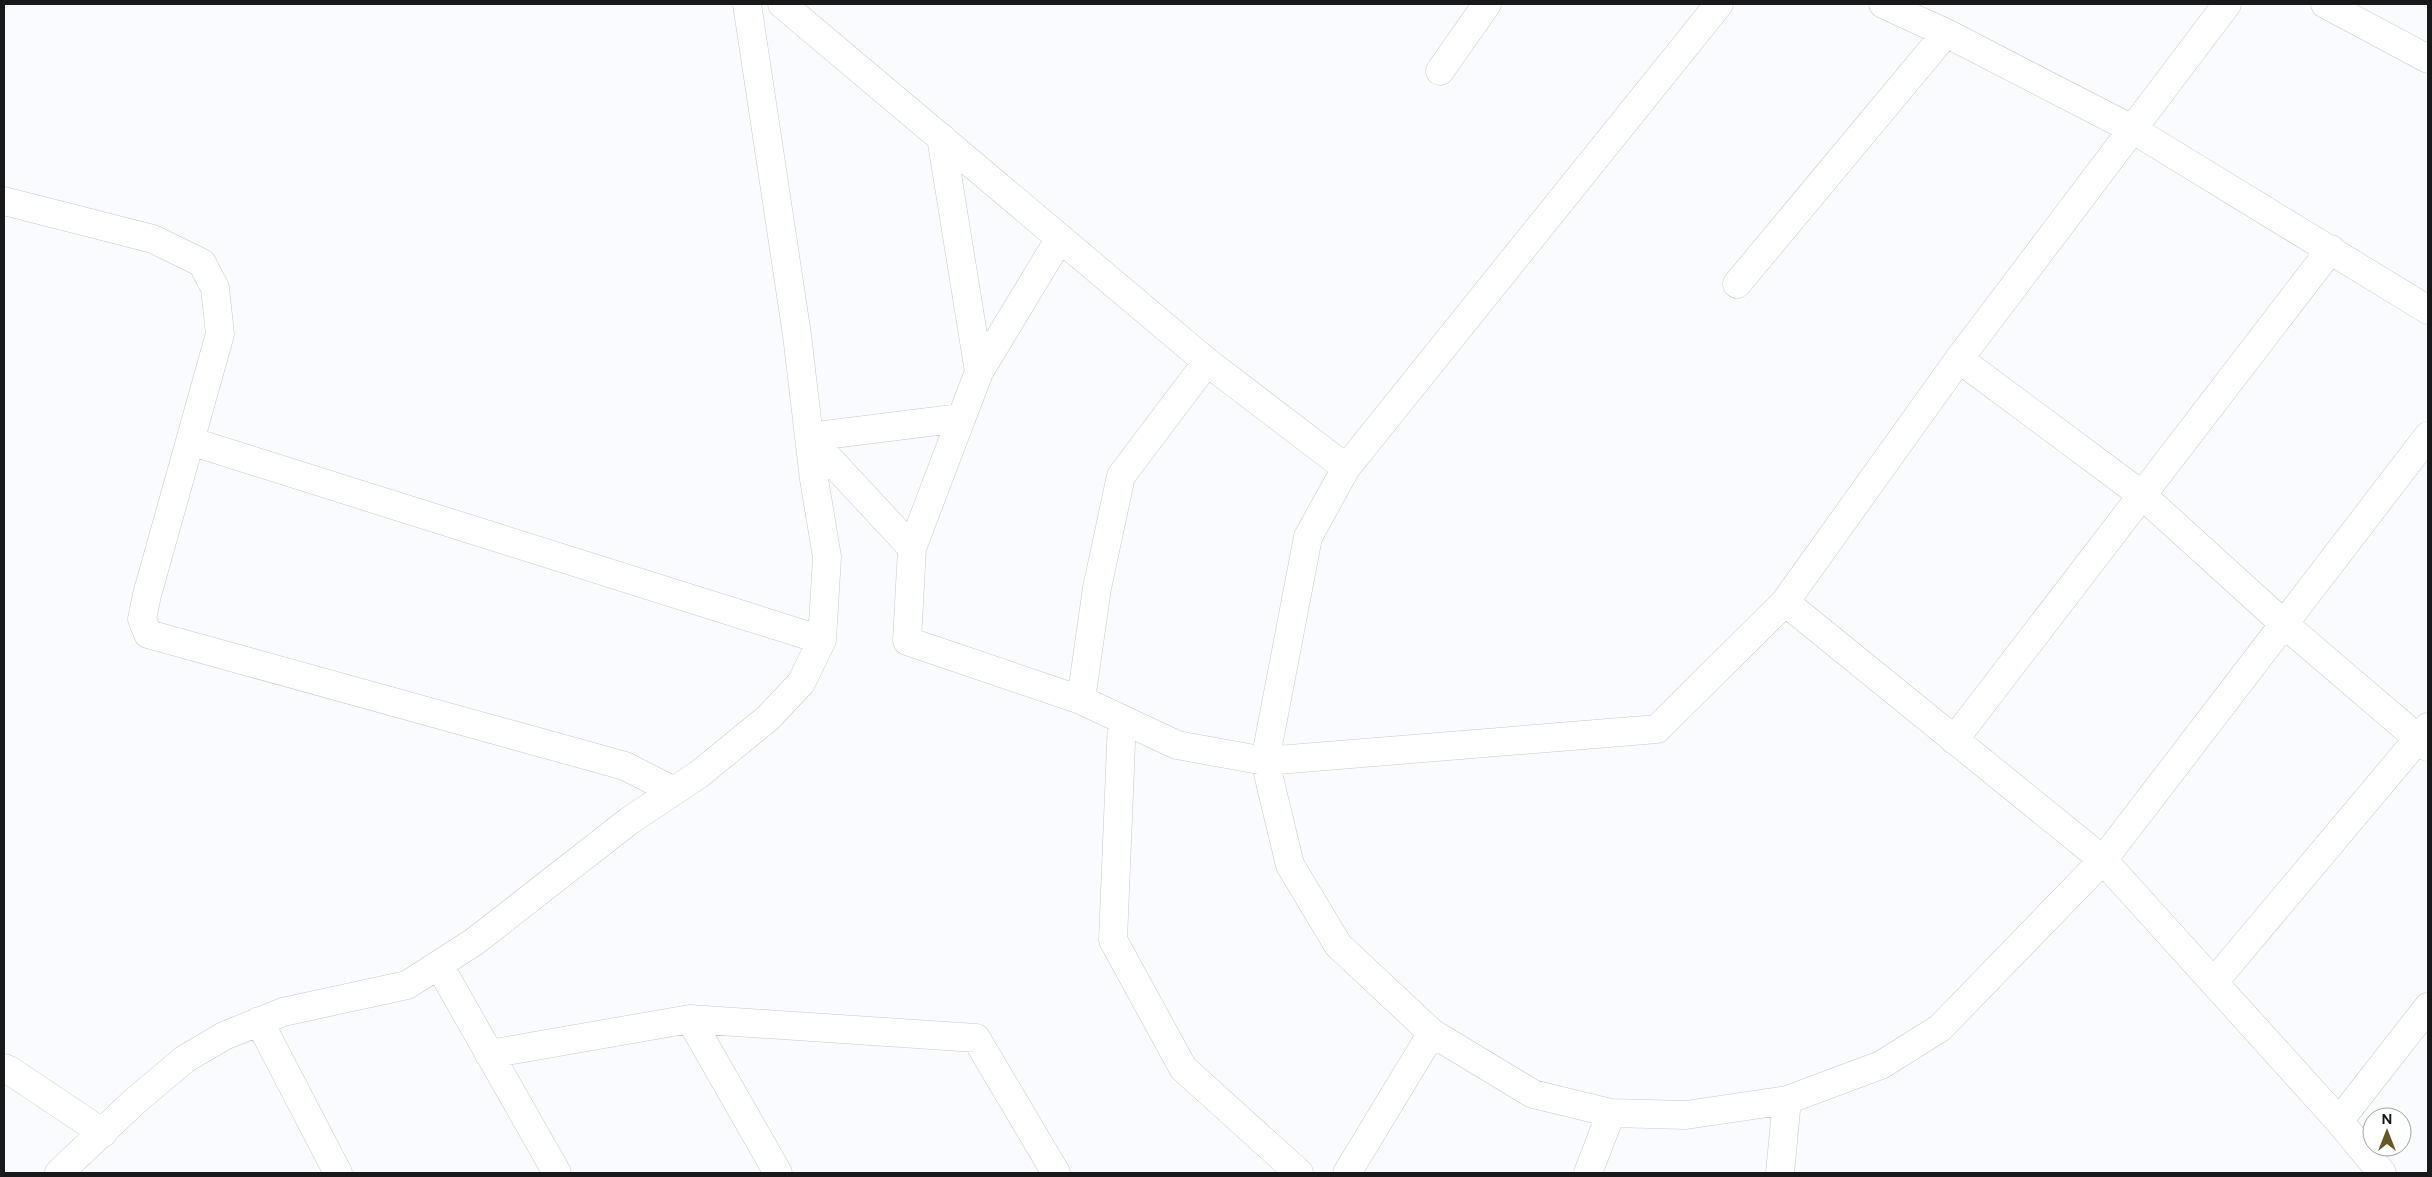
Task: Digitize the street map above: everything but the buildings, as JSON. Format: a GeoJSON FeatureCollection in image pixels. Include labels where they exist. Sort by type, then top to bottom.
{"type":"FeatureCollection","features":[{"type":"Feature","properties":{"kind":"street"},"geometry":{"type":"LineString","coordinates":[[59,1173],[103,1133],[134,1101],[186,1058],[224,1036],[283,1012],[406,985],[474,942],[629,821],[698,775],[768,718],[801,683],[822,640],[827,558],[809,437],[796,325],[747,4]]}},
{"type":"Feature","properties":{"kind":"street"},"geometry":{"type":"LineString","coordinates":[[782,4],[1206,362],[1346,468]]}},
{"type":"Feature","properties":{"kind":"street"},"geometry":{"type":"LineString","coordinates":[[1440,71],[1487,4]]}},
{"type":"Feature","properties":{"kind":"street"},"geometry":{"type":"LineString","coordinates":[[1719,4],[1346,468],[1308,537],[1265,761],[1290,865],[1338,945],[1432,1034],[1533,1094],[1611,1113],[1686,1116],[1787,1100],[1881,1065],[1940,1028],[2103,860],[2428,436]]}},
{"type":"Feature","properties":{"kind":"street"},"geometry":{"type":"LineString","coordinates":[[1883,4],[1946,33],[2132,129],[2428,310]]}},
{"type":"Feature","properties":{"kind":"street"},"geometry":{"type":"LineString","coordinates":[[1060,238],[979,372],[912,548],[907,641],[1081,700],[1177,745],[1265,761],[1657,729],[1785,602],[1959,359],[2227,4]]}},
{"type":"Feature","properties":{"kind":"street"},"geometry":{"type":"LineString","coordinates":[[2325,4],[2428,59]]}},
{"type":"Feature","properties":{"kind":"street"},"geometry":{"type":"LineString","coordinates":[[1736,284],[1946,33]]}},
{"type":"Feature","properties":{"kind":"street"},"geometry":{"type":"LineString","coordinates":[[940,137],[979,372]]}},
{"type":"Feature","properties":{"kind":"street"},"geometry":{"type":"LineString","coordinates":[[4,201],[153,239],[202,263],[215,288],[220,334],[146,595],[142,619],[148,634],[625,766],[674,791]]}},
{"type":"Feature","properties":{"kind":"street"},"geometry":{"type":"LineString","coordinates":[[1954,740],[2331,249]]}},
{"type":"Feature","properties":{"kind":"street"},"geometry":{"type":"LineString","coordinates":[[1959,359],[2142,495],[2284,624],[2425,738],[2214,982]]}},
{"type":"Feature","properties":{"kind":"street"},"geometry":{"type":"LineString","coordinates":[[1081,700],[1097,588],[1121,476],[1206,362]]}},
{"type":"Feature","properties":{"kind":"street"},"geometry":{"type":"LineString","coordinates":[[809,437],[962,418]]}},
{"type":"Feature","properties":{"kind":"street"},"geometry":{"type":"LineString","coordinates":[[809,437],[912,548]]}},
{"type":"Feature","properties":{"kind":"street"},"geometry":{"type":"LineString","coordinates":[[190,441],[822,640]]}},
{"type":"Feature","properties":{"kind":"street"},"geometry":{"type":"LineString","coordinates":[[1785,602],[2103,860],[2339,1121],[2382,1173]]}},
{"type":"Feature","properties":{"kind":"street"},"geometry":{"type":"LineString","coordinates":[[1122,720],[1113,940],[1182,1068],[1299,1173]]}},
{"type":"Feature","properties":{"kind":"street"},"geometry":{"type":"LineString","coordinates":[[439,965],[557,1173]]}},
{"type":"Feature","properties":{"kind":"street"},"geometry":{"type":"LineString","coordinates":[[2339,1121],[2428,1007]]}},
{"type":"Feature","properties":{"kind":"street"},"geometry":{"type":"LineString","coordinates":[[489,1054],[690,1019],[976,1038],[1056,1173]]}},
{"type":"Feature","properties":{"kind":"street"},"geometry":{"type":"LineString","coordinates":[[690,1019],[778,1173]]}},
{"type":"Feature","properties":{"kind":"street"},"geometry":{"type":"LineString","coordinates":[[259,1021],[338,1173]]}},
{"type":"Feature","properties":{"kind":"street"},"geometry":{"type":"LineString","coordinates":[[1347,1173],[1432,1034]]}},
{"type":"Feature","properties":{"kind":"street"},"geometry":{"type":"LineString","coordinates":[[4,1068],[103,1133]]}},
{"type":"Feature","properties":{"kind":"street"},"geometry":{"type":"LineString","coordinates":[[1780,1173],[1787,1100]]}},
{"type":"Feature","properties":{"kind":"street"},"geometry":{"type":"LineString","coordinates":[[1588,1173],[1611,1113]]}}]}
